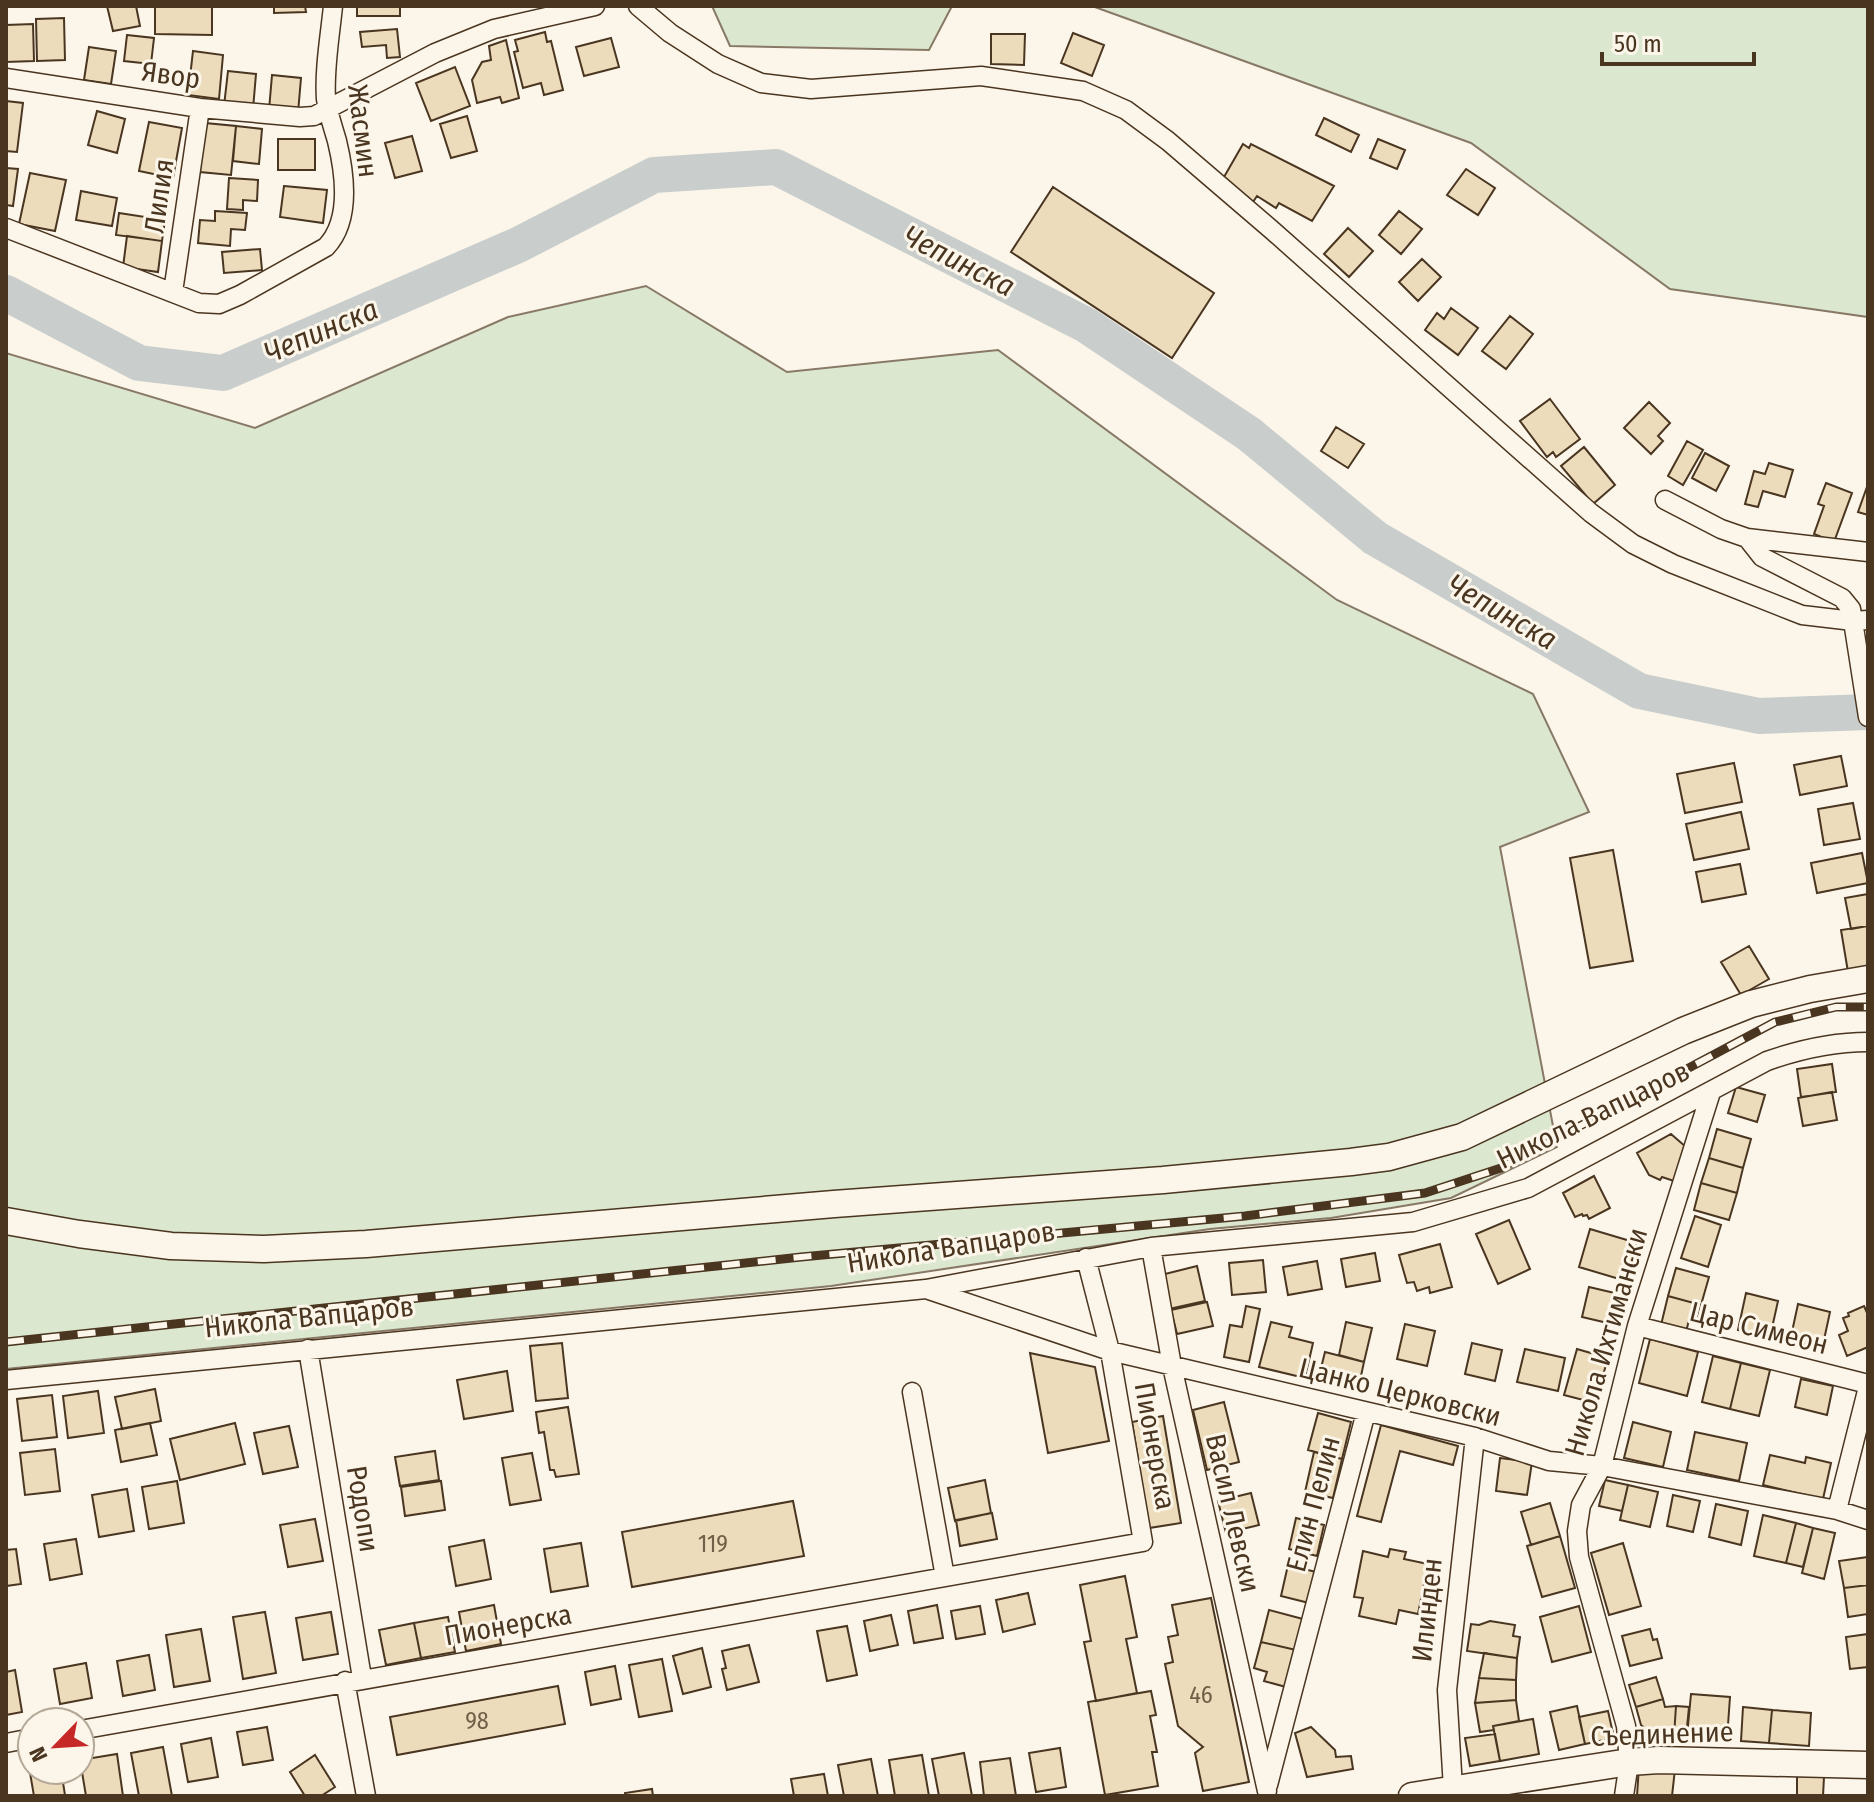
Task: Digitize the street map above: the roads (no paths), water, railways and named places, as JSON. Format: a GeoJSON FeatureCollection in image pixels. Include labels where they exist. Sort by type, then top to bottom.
{"type":"FeatureCollection","features":[{"type":"Feature","properties":{"kind":"street","name":"Жасмин"},"geometry":{"type":"LineString","coordinates":[[173,292],[199,303],[219,304],[326,247],[336,236],[342,216],[343,168],[328,110],[326,85],[333,6]]}},
{"type":"Feature","properties":{"kind":"street","name":"Явор"},"geometry":{"type":"LineString","coordinates":[[6,78],[200,108],[314,116],[423,59],[494,29],[595,6]]}},
{"type":"Feature","properties":{"kind":"street"},"geometry":{"type":"LineString","coordinates":[[638,6],[670,33],[718,64],[761,83],[811,89],[981,76],[1083,91],[1126,110],[1168,141],[1591,513],[1633,544],[1673,564],[1802,615],[1861,620]]}},
{"type":"Feature","properties":{"kind":"street","name":"Лилия"},"geometry":{"type":"LineString","coordinates":[[173,292],[200,108]]}},
{"type":"Feature","properties":{"kind":"street"},"geometry":{"type":"LineString","coordinates":[[6,228],[173,292]]}},
{"type":"Feature","properties":{"kind":"street"},"geometry":{"type":"LineString","coordinates":[[1665,500],[1721,529],[1747,538],[1868,552]]}},
{"type":"Feature","properties":{"kind":"street"},"geometry":{"type":"LineString","coordinates":[[1747,538],[1762,557],[1842,598],[1861,620],[1860,670],[1868,717]]}},
{"type":"Feature","properties":{"kind":"street","name":"Никола Вапцаров"},"geometry":{"type":"LineString","coordinates":[[6,1221],[171,1246],[320,1247],[1163,1180],[1389,1157],[1462,1137],[1683,1031],[1751,1004],[1868,979]]}},
{"type":"Feature","properties":{"kind":"street","name":"Никола Вапцаров"},"geometry":{"type":"LineString","coordinates":[[6,1380],[926,1289],[1151,1247],[1413,1222],[1528,1188],[1767,1061],[1799,1050],[1839,1042],[1868,1042]]}},
{"type":"Feature","properties":{"kind":"street","name":"Никола Ихтимански"},"geometry":{"type":"LineString","coordinates":[[1624,1796],[1629,1762],[1626,1726],[1579,1557],[1577,1531],[1581,1505],[1602,1466],[1637,1326],[1711,1092]]}},
{"type":"Feature","properties":{"kind":"street","name":"Васил Левски"},"geometry":{"type":"LineString","coordinates":[[1151,1247],[1172,1366],[1267,1794]]}},
{"type":"Feature","properties":{"kind":"street","name":"Пионерска"},"geometry":{"type":"LineString","coordinates":[[96,1727],[1143,1542],[1110,1351],[1086,1258]]}},
{"type":"Feature","properties":{"kind":"street","name":"Цанко Церковски"},"geometry":{"type":"LineString","coordinates":[[926,1289],[1110,1351],[1475,1437],[1549,1461],[1602,1466],[1837,1510],[1868,1520]]}},
{"type":"Feature","properties":{"kind":"street","name":"Цар Симеон"},"geometry":{"type":"LineString","coordinates":[[1637,1326],[1868,1385]]}},
{"type":"Feature","properties":{"kind":"street","name":"Родопи"},"geometry":{"type":"LineString","coordinates":[[308,1349],[366,1796]]}},
{"type":"Feature","properties":{"kind":"street"},"geometry":{"type":"LineString","coordinates":[[1837,1510],[1868,1385]]}},
{"type":"Feature","properties":{"kind":"street"},"geometry":{"type":"LineString","coordinates":[[912,1392],[945,1577]]}},
{"type":"Feature","properties":{"kind":"street","name":"Елин Пелин"},"geometry":{"type":"LineString","coordinates":[[1267,1794],[1366,1412]]}},
{"type":"Feature","properties":{"kind":"street","name":"Илинден"},"geometry":{"type":"LineString","coordinates":[[1453,1788],[1447,1690],[1475,1437]]}},
{"type":"Feature","properties":{"kind":"street","name":"Съединение"},"geometry":{"type":"LineString","coordinates":[[1412,1796],[1629,1762],[1868,1765]]}},
{"type":"Feature","properties":{"kind":"waterway","name":"Чепинска"},"geometry":{"type":"LineString","coordinates":[[6,293],[139,363],[223,373],[518,245],[654,175],[776,167],[1086,325],[1249,434],[1375,538],[1639,691],[1759,716],[1868,712]]}},
{"type":"Feature","properties":{"kind":"railway"},"geometry":{"type":"LineString","coordinates":[[6,1342],[801,1257],[1245,1216],[1425,1193],[1501,1168],[1775,1022],[1836,1007],[1868,1007]]}}]}
